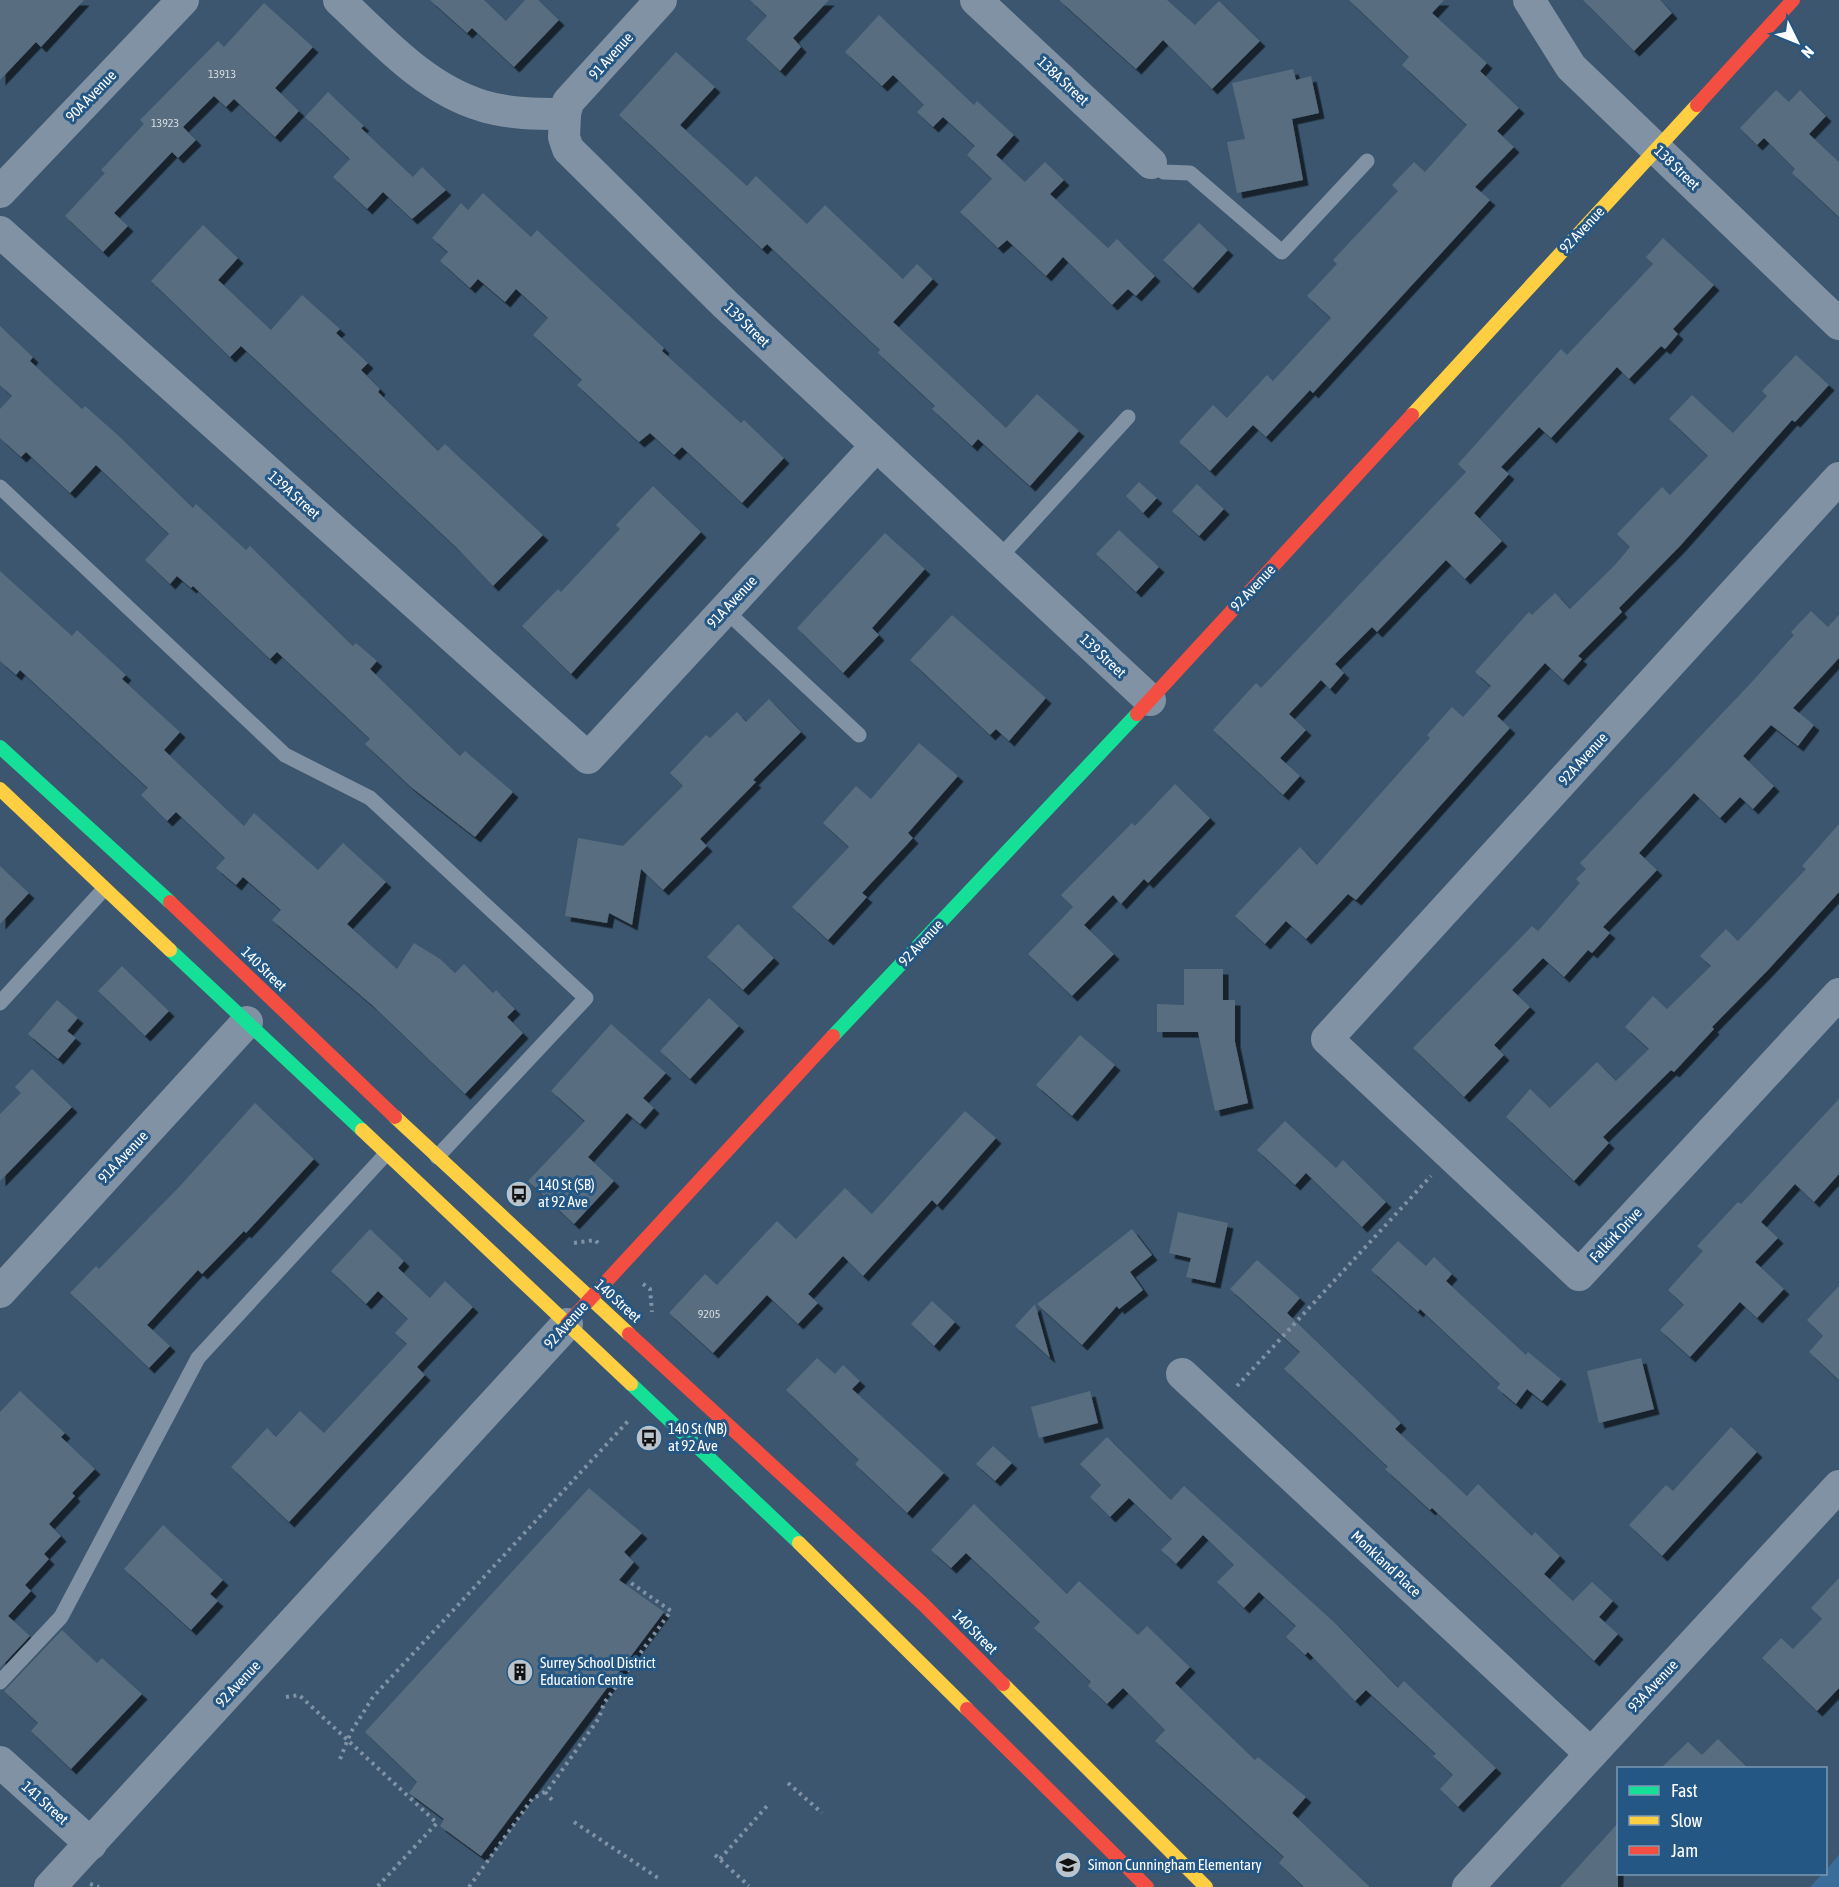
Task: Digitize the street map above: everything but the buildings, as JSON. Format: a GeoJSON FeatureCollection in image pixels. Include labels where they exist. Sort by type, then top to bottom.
{"type":"FeatureCollection","features":[{"type":"Feature","properties":{"kind":"main road","name":"92 Avenue"},"geometry":{"type":"LineString","coordinates":[[567,1324],[694,1184],[1150,699],[1793,0]]}},
{"type":"Feature","properties":{"kind":"main road","name":"140 Street"},"geometry":{"type":"LineString","coordinates":[[0,747],[111,846],[437,1157],[923,1604],[1206,1887]]}},
{"type":"Feature","properties":{"kind":"main road"},"geometry":{"type":"LineString","coordinates":[[0,764],[76,834],[111,846]]}},
{"type":"Feature","properties":{"kind":"main road"},"geometry":{"type":"LineString","coordinates":[[0,789],[795,1538],[1147,1887]]}},
{"type":"Feature","properties":{"kind":"street","name":"90A Avenue"},"geometry":{"type":"LineString","coordinates":[[0,192],[183,0]]}},
{"type":"Feature","properties":{"kind":"street"},"geometry":{"type":"LineString","coordinates":[[339,0],[404,60],[464,99],[484,107],[530,114],[565,114]]}},
{"type":"Feature","properties":{"kind":"street","name":"91 Avenue"},"geometry":{"type":"LineString","coordinates":[[565,114],[568,102],[662,0]]}},
{"type":"Feature","properties":{"kind":"street","name":"138A Street"},"geometry":{"type":"LineString","coordinates":[[976,0],[1151,163]]}},
{"type":"Feature","properties":{"kind":"street","name":"138 Street"},"geometry":{"type":"LineString","coordinates":[[1529,0],[1571,67],[1839,324]]}},
{"type":"Feature","properties":{"kind":"street","name":"139 Street"},"geometry":{"type":"LineString","coordinates":[[565,114],[564,137],[568,149],[876,446],[1150,699]]}},
{"type":"Feature","properties":{"kind":"street","name":"139A Street"},"geometry":{"type":"LineString","coordinates":[[0,232],[588,758]]}},
{"type":"Feature","properties":{"kind":"street","name":"91A Avenue"},"geometry":{"type":"LineString","coordinates":[[588,758],[876,446]]}},
{"type":"Feature","properties":{"kind":"street","name":"92A Avenue"},"geometry":{"type":"LineString","coordinates":[[1327,1039],[1839,478]]}},
{"type":"Feature","properties":{"kind":"street","name":"Falkirk Drive"},"geometry":{"type":"LineString","coordinates":[[1327,1039],[1579,1275],[1839,994]]}},
{"type":"Feature","properties":{"kind":"street","name":"91A Avenue"},"geometry":{"type":"LineString","coordinates":[[0,1292],[247,1023]]}},
{"type":"Feature","properties":{"kind":"street","name":"92 Avenue"},"geometry":{"type":"LineString","coordinates":[[50,1887],[567,1324]]}},
{"type":"Feature","properties":{"kind":"street","name":"Monkland Place"},"geometry":{"type":"LineString","coordinates":[[1182,1374],[1591,1754]]}},
{"type":"Feature","properties":{"kind":"street","name":"93A Avenue"},"geometry":{"type":"LineString","coordinates":[[1468,1887],[1839,1486]]}},
{"type":"Feature","properties":{"kind":"street","name":"141 Street"},"geometry":{"type":"LineString","coordinates":[[0,1762],[91,1844]]}},
{"type":"Feature","properties":{"kind":"lane"},"geometry":{"type":"LineString","coordinates":[[1151,163],[1164,172],[1190,173],[1281,252],[1367,161]]}},
{"type":"Feature","properties":{"kind":"lane"},"geometry":{"type":"LineString","coordinates":[[999,558],[1128,417]]}},
{"type":"Feature","properties":{"kind":"lane"},"geometry":{"type":"LineString","coordinates":[[0,487],[278,749],[300,764],[370,798],[586,998],[437,1157]]}},
{"type":"Feature","properties":{"kind":"lane"},"geometry":{"type":"LineString","coordinates":[[725,610],[860,735]]}},
{"type":"Feature","properties":{"kind":"lane"},"geometry":{"type":"LineString","coordinates":[[0,1003],[105,889]]}},
{"type":"Feature","properties":{"kind":"lane"},"geometry":{"type":"LineString","coordinates":[[0,1682],[60,1617],[198,1358],[386,1154]]}},
{"type":"Feature","properties":{"kind":"path"},"geometry":{"type":"LineString","coordinates":[[1237,1386],[1432,1175]]}},
{"type":"Feature","properties":{"kind":"path"},"geometry":{"type":"LineString","coordinates":[[565,1238],[573,1242],[595,1240],[604,1248]]}},
{"type":"Feature","properties":{"kind":"path"},"geometry":{"type":"LineString","coordinates":[[639,1280],[650,1289],[651,1311],[657,1318]]}},
{"type":"Feature","properties":{"kind":"path"},"geometry":{"type":"LineString","coordinates":[[340,1759],[348,1739],[373,1697],[629,1420]]}},
{"type":"Feature","properties":{"kind":"path"},"geometry":{"type":"LineString","coordinates":[[469,1887],[532,1799],[545,1792],[599,1718],[604,1702],[671,1611],[628,1581]]}},
{"type":"Feature","properties":{"kind":"path"},"geometry":{"type":"LineString","coordinates":[[286,1697],[299,1695],[437,1823],[377,1887]]}},
{"type":"Feature","properties":{"kind":"path"},"geometry":{"type":"LineString","coordinates":[[788,1783],[822,1813]]}},
{"type":"Feature","properties":{"kind":"path"},"geometry":{"type":"LineString","coordinates":[[545,1792],[552,1800]]}},
{"type":"Feature","properties":{"kind":"path"},"geometry":{"type":"LineString","coordinates":[[720,1859],[767,1806]]}},
{"type":"Feature","properties":{"kind":"path"},"geometry":{"type":"LineString","coordinates":[[574,1822],[658,1878]]}},
{"type":"Feature","properties":{"kind":"path"},"geometry":{"type":"LineString","coordinates":[[715,1855],[749,1886]]}},
{"type":"Feature","properties":{"kind":"shaded area"},"geometry":{"type":"Polygon","coordinates":[[[1839,1855],[1839,1887],[1810,1887],[1821,1875],[1827,1875],[1827,1869],[1839,1855]]]}},
{"type":"Feature","properties":{"kind":"traffic: fast"},"geometry":{"type":"LineString","coordinates":[[833,1036],[1137,714]]}},
{"type":"Feature","properties":{"kind":"traffic: fast"},"geometry":{"type":"LineString","coordinates":[[0,747],[170,902]]}},
{"type":"Feature","properties":{"kind":"traffic: fast"},"geometry":{"type":"LineString","coordinates":[[170,950],[362,1130]]}},
{"type":"Feature","properties":{"kind":"traffic: fast"},"geometry":{"type":"LineString","coordinates":[[631,1384],[799,1543]]}},
{"type":"Feature","properties":{"kind":"traffic: slow"},"geometry":{"type":"LineString","coordinates":[[1412,415],[1697,105]]}},
{"type":"Feature","properties":{"kind":"traffic: slow"},"geometry":{"type":"LineString","coordinates":[[0,789],[170,950]]}},
{"type":"Feature","properties":{"kind":"traffic: slow"},"geometry":{"type":"LineString","coordinates":[[395,1117],[629,1334]]}},
{"type":"Feature","properties":{"kind":"traffic: slow"},"geometry":{"type":"LineString","coordinates":[[362,1130],[631,1384]]}},
{"type":"Feature","properties":{"kind":"traffic: slow"},"geometry":{"type":"LineString","coordinates":[[799,1543],[967,1709]]}},
{"type":"Feature","properties":{"kind":"traffic: slow"},"geometry":{"type":"LineString","coordinates":[[1003,1684],[1206,1887]]}},
{"type":"Feature","properties":{"kind":"traffic: jam"},"geometry":{"type":"LineString","coordinates":[[1697,105],[1793,0]]}},
{"type":"Feature","properties":{"kind":"traffic: jam"},"geometry":{"type":"LineString","coordinates":[[1137,714],[1412,415]]}},
{"type":"Feature","properties":{"kind":"traffic: jam"},"geometry":{"type":"LineString","coordinates":[[170,902],[395,1117]]}},
{"type":"Feature","properties":{"kind":"traffic: jam"},"geometry":{"type":"LineString","coordinates":[[567,1324],[833,1036]]}},
{"type":"Feature","properties":{"kind":"traffic: jam"},"geometry":{"type":"LineString","coordinates":[[629,1334],[923,1604],[1003,1684]]}},
{"type":"Feature","properties":{"kind":"traffic: jam"},"geometry":{"type":"LineString","coordinates":[[967,1709],[1147,1887]]}},
{"type":"Feature","properties":{"kind":"place","name":"140 St (SB) at 92 Ave"},"geometry":{"type":"Point","coordinates":[519,1194]}},
{"type":"Feature","properties":{"kind":"place","name":"140 St (NB) at 92 Ave"},"geometry":{"type":"Point","coordinates":[649,1438]}},
{"type":"Feature","properties":{"kind":"place","name":"Surrey School District Education Centre"},"geometry":{"type":"Point","coordinates":[520,1672]}},
{"type":"Feature","properties":{"kind":"place","name":"Simon Cunningham Elementary"},"geometry":{"type":"Point","coordinates":[1068,1865]}}]}
